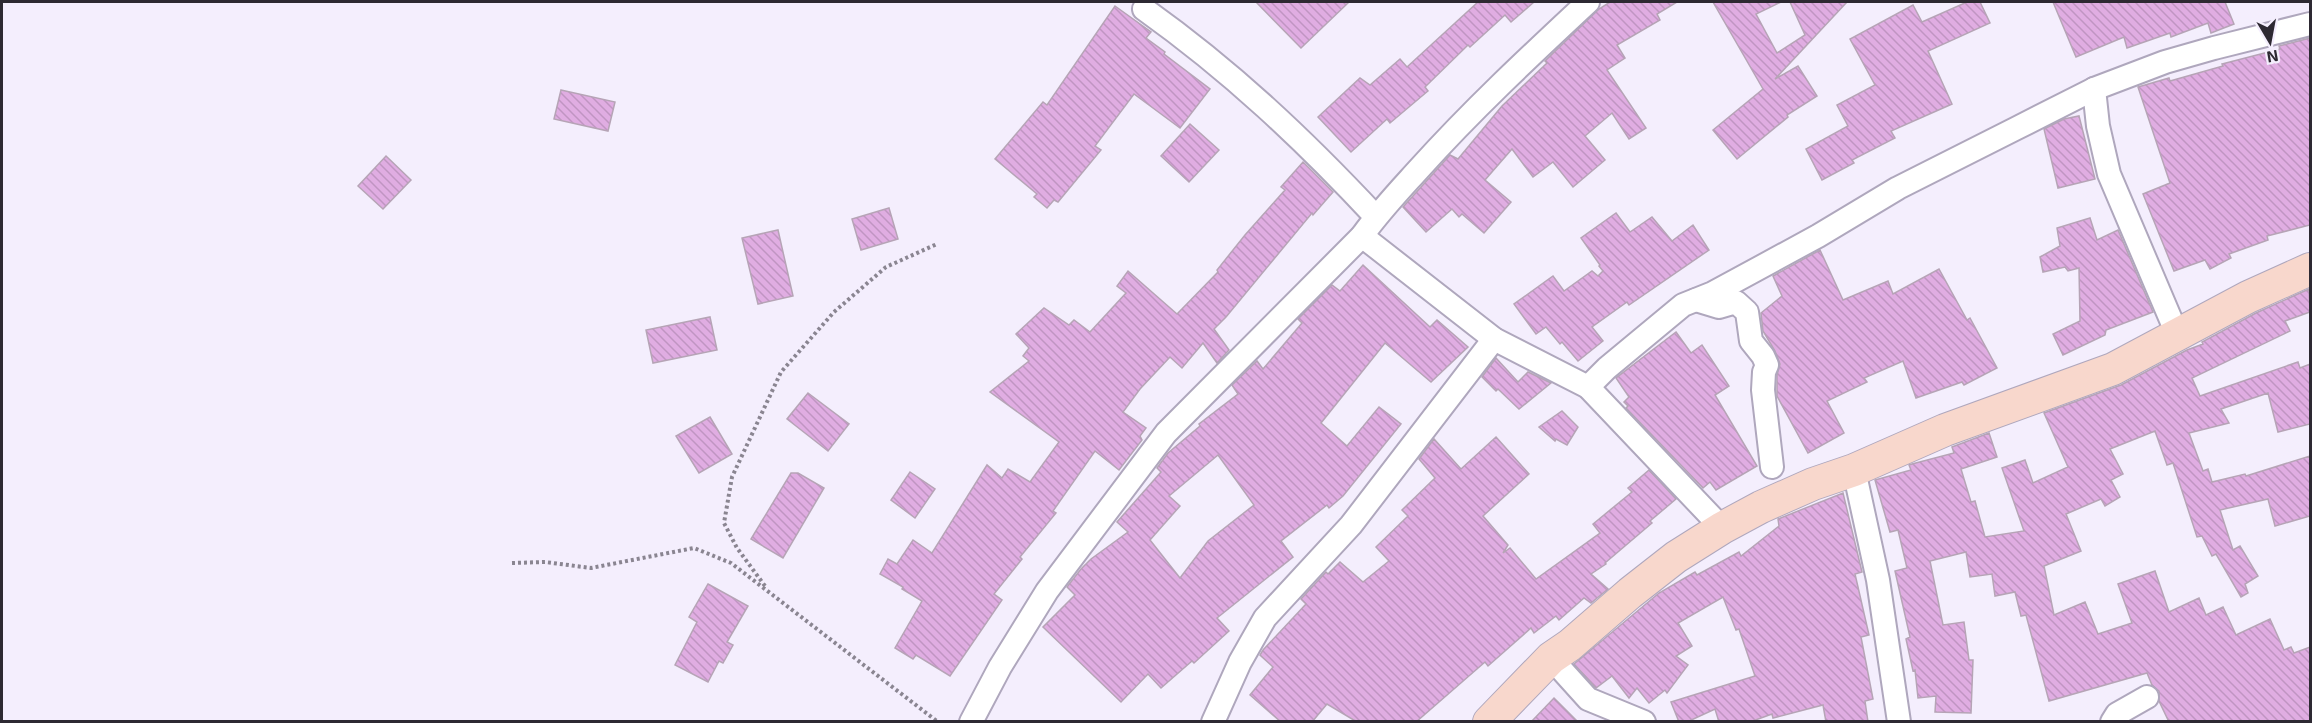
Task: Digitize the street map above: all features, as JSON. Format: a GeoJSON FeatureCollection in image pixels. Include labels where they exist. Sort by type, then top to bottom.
{"type":"FeatureCollection","features":[{"type":"Feature","properties":{"kind":"street"},"geometry":{"type":"LineString","coordinates":[[972,722],[1000,667],[1047,591],[1166,433],[1362,236],[1376,217],[1453,132],[1588,2]]}},
{"type":"Feature","properties":{"kind":"street"},"geometry":{"type":"LineString","coordinates":[[1144,9],[1185,38],[1259,99],[1314,151],[1376,217]]}},
{"type":"Feature","properties":{"kind":"street"},"geometry":{"type":"LineString","coordinates":[[1588,387],[1683,306],[1818,236],[1898,188],[2094,89],[2164,62],[2310,24]]}},
{"type":"Feature","properties":{"kind":"street"},"geometry":{"type":"LineString","coordinates":[[2094,89],[2098,126],[2109,174],[2177,334]]}},
{"type":"Feature","properties":{"kind":"street"},"geometry":{"type":"LineString","coordinates":[[1362,236],[1494,339],[1588,387],[1722,528]]}},
{"type":"Feature","properties":{"kind":"street"},"geometry":{"type":"LineString","coordinates":[[1489,722],[1551,657],[1570,645],[1676,557],[1722,528],[1761,507],[1813,484],[1854,470],[1945,430],[2113,369],[2248,297],[2310,269]]}},
{"type":"Feature","properties":{"kind":"street"},"geometry":{"type":"LineString","coordinates":[[1696,300],[1719,307],[1736,302],[1747,312],[1751,341],[1767,365],[1764,372],[1763,390],[1772,467]]}},
{"type":"Feature","properties":{"kind":"street"},"geometry":{"type":"LineString","coordinates":[[1213,722],[1240,662],[1265,618],[1351,525],[1494,339]]}},
{"type":"Feature","properties":{"kind":"street"},"geometry":{"type":"LineString","coordinates":[[1854,470],[1878,580],[1899,722]]}},
{"type":"Feature","properties":{"kind":"street"},"geometry":{"type":"LineString","coordinates":[[1551,657],[1588,699],[1644,722]]}},
{"type":"Feature","properties":{"kind":"street"},"geometry":{"type":"LineString","coordinates":[[2112,722],[2116,714],[2147,697]]}},
{"type":"Feature","properties":{"kind":"path"},"geometry":{"type":"LineString","coordinates":[[769,592],[737,548],[724,523],[732,477],[776,382],[781,372],[834,312],[886,267],[937,244]]}},
{"type":"Feature","properties":{"kind":"path"},"geometry":{"type":"LineString","coordinates":[[512,562],[545,562],[591,568],[694,548],[731,563],[938,722]]}},
{"type":"Feature","properties":{"kind":"building"},"geometry":{"type":"Polygon","coordinates":[[[1256,2],[1349,2],[1301,48],[1256,2]]]}},
{"type":"Feature","properties":{"kind":"building"},"geometry":{"type":"Polygon","coordinates":[[[1478,2],[1534,2],[1511,22],[1505,15],[1470,47],[1468,45],[1425,87],[1428,91],[1390,123],[1387,119],[1351,152],[1318,117],[1360,78],[1370,85],[1400,59],[1407,67],[1478,2]]]}},
{"type":"Feature","properties":{"kind":"building"},"geometry":{"type":"Polygon","coordinates":[[[1610,2],[1677,2],[1657,14],[1660,20],[1617,45],[1625,58],[1607,70],[1646,128],[1629,139],[1612,113],[1585,136],[1605,160],[1573,187],[1553,162],[1533,177],[1512,149],[1485,180],[1511,202],[1484,233],[1462,214],[1459,217],[1452,209],[1426,232],[1403,207],[1450,155],[1458,159],[1502,106],[1547,63],[1545,61],[1599,9],[1610,2]]]}},
{"type":"Feature","properties":{"kind":"building"},"geometry":{"type":"Polygon","coordinates":[[[1713,2],[1781,2],[1756,14],[1777,53],[1805,35],[1790,2],[1847,2],[1775,79],[1798,66],[1817,96],[1787,115],[1788,117],[1737,159],[1713,130],[1763,89],[1713,2]]]}},
{"type":"Feature","properties":{"kind":"building"},"geometry":{"type":"Polygon","coordinates":[[[1967,2],[1980,2],[1990,23],[1928,51],[1952,104],[1891,131],[1895,138],[1852,160],[1854,163],[1822,180],[1806,149],[1848,126],[1837,105],[1875,85],[1850,39],[1913,5],[1922,22],[1967,2]]]}},
{"type":"Feature","properties":{"kind":"building"},"geometry":{"type":"Polygon","coordinates":[[[2053,2],[2225,2],[2234,24],[2211,33],[2208,23],[2171,37],[2170,33],[2127,48],[2124,37],[2076,57],[2053,2]]]}},
{"type":"Feature","properties":{"kind":"building"},"geometry":{"type":"Polygon","coordinates":[[[1115,6],[1151,32],[1146,38],[1210,89],[1180,128],[1134,94],[1095,146],[1101,150],[1058,202],[1054,200],[1047,208],[1034,197],[1037,194],[995,159],[1043,102],[1047,105],[1115,6]]]}},
{"type":"Feature","properties":{"kind":"building"},"geometry":{"type":"Polygon","coordinates":[[[2310,38],[2310,225],[2267,236],[2268,240],[2229,254],[2231,258],[2210,269],[2205,260],[2174,271],[2143,194],[2170,183],[2138,87],[2169,78],[2170,81],[2223,66],[2222,64],[2280,49],[2279,46],[2310,38]]]}},
{"type":"Feature","properties":{"kind":"building"},"geometry":{"type":"Polygon","coordinates":[[[561,90],[615,102],[608,131],[554,119],[561,90]]]}},
{"type":"Feature","properties":{"kind":"building"},"geometry":{"type":"Polygon","coordinates":[[[2079,116],[2095,179],[2058,188],[2044,129],[2064,119],[2079,116]]]}},
{"type":"Feature","properties":{"kind":"building"},"geometry":{"type":"Polygon","coordinates":[[[1190,124],[1219,150],[1189,182],[1161,156],[1190,124]]]}},
{"type":"Feature","properties":{"kind":"building"},"geometry":{"type":"Polygon","coordinates":[[[386,156],[411,180],[383,209],[358,186],[386,156]]]}},
{"type":"Feature","properties":{"kind":"building"},"geometry":{"type":"Polygon","coordinates":[[[1303,162],[1333,192],[1313,215],[1312,213],[1214,329],[1229,350],[1217,363],[1203,343],[1182,368],[1170,357],[1140,389],[1123,412],[1146,428],[1140,436],[1142,440],[1119,470],[1095,451],[1053,511],[1056,513],[1020,557],[1022,559],[994,594],[1002,600],[950,676],[916,655],[913,659],[895,648],[922,601],[880,574],[888,559],[897,564],[913,540],[932,553],[987,465],[1002,478],[1008,469],[1030,482],[1059,442],[990,392],[1029,361],[1023,356],[1029,348],[1016,334],[1044,308],[1069,325],[1074,320],[1090,332],[1126,293],[1117,286],[1128,271],[1177,314],[1218,272],[1217,270],[1245,235],[1285,190],[1281,187],[1303,162]]]}},
{"type":"Feature","properties":{"kind":"building"},"geometry":{"type":"Polygon","coordinates":[[[889,208],[898,239],[861,250],[852,219],[889,208]]]}},
{"type":"Feature","properties":{"kind":"building"},"geometry":{"type":"Polygon","coordinates":[[[1616,213],[1630,232],[1652,217],[1672,241],[1693,225],[1709,250],[1629,305],[1627,302],[1592,327],[1603,341],[1578,361],[1546,327],[1536,334],[1514,304],[1553,276],[1564,291],[1592,271],[1598,276],[1603,271],[1581,238],[1616,213]]]}},
{"type":"Feature","properties":{"kind":"building"},"geometry":{"type":"Polygon","coordinates":[[[2090,218],[2097,240],[2118,230],[2153,312],[2106,330],[2105,335],[2063,355],[2053,334],[2080,321],[2079,268],[2068,271],[2065,267],[2043,272],[2040,257],[2060,246],[2057,228],[2090,218]]]}},
{"type":"Feature","properties":{"kind":"building"},"geometry":{"type":"Polygon","coordinates":[[[778,230],[793,296],[758,304],[742,238],[778,230]]]}},
{"type":"Feature","properties":{"kind":"building"},"geometry":{"type":"Polygon","coordinates":[[[1820,250],[1843,300],[1888,281],[1893,294],[1939,269],[1967,320],[1970,318],[1997,368],[1964,385],[1962,382],[1916,398],[1903,361],[1864,378],[1867,382],[1827,401],[1844,433],[1808,453],[1777,396],[1777,375],[1780,364],[1763,331],[1761,313],[1782,296],[1773,276],[1820,250]]]}},
{"type":"Feature","properties":{"kind":"building"},"geometry":{"type":"Polygon","coordinates":[[[1363,265],[1430,327],[1437,320],[1468,347],[1431,382],[1385,343],[1321,423],[1347,446],[1379,407],[1401,424],[1343,496],[1329,508],[1327,505],[1281,541],[1293,557],[1217,618],[1229,631],[1194,663],[1192,661],[1161,688],[1148,674],[1121,702],[1043,627],[1075,595],[1067,587],[1081,569],[1128,532],[1117,522],[1161,472],[1157,468],[1168,453],[1200,426],[1199,424],[1238,394],[1232,385],[1257,361],[1263,369],[1302,323],[1298,319],[1332,285],[1340,291],[1363,265]],[[1218,455],[1169,496],[1180,506],[1150,540],[1180,578],[1208,541],[1254,505],[1218,455]]]}},
{"type":"Feature","properties":{"kind":"building"},"geometry":{"type":"Polygon","coordinates":[[[2309,289],[2310,312],[2285,321],[2290,331],[2192,378],[2200,396],[2298,362],[2300,368],[2310,364],[2310,424],[2278,432],[2268,393],[2221,409],[2229,423],[2189,433],[2203,471],[2208,469],[2212,482],[2245,474],[2246,476],[2310,456],[2310,516],[2275,526],[2268,499],[2220,510],[2233,550],[2240,546],[2258,576],[2245,584],[2248,593],[2241,597],[2216,554],[2212,556],[2202,536],[2197,537],[2173,463],[2167,465],[2155,431],[2110,449],[2123,474],[2111,480],[2120,497],[2105,506],[2101,499],[2066,514],[2081,551],[2044,566],[2054,615],[2085,602],[2098,634],[2132,623],[2118,584],[2155,571],[2169,612],[2199,598],[2206,615],[2223,607],[2236,635],[2270,619],[2284,650],[2291,647],[2294,653],[2310,647],[2310,722],[2169,722],[2159,701],[2159,691],[2152,685],[2147,673],[2049,701],[2026,615],[2021,616],[2015,592],[1995,596],[1992,574],[1970,577],[1966,552],[1930,561],[1943,625],[1964,622],[1969,660],[1973,660],[1971,713],[1935,712],[1936,696],[1918,698],[1915,670],[1913,671],[1906,639],[1910,637],[1895,571],[1907,568],[1898,530],[1890,532],[1875,480],[1911,470],[1909,465],[1954,453],[1952,447],[1989,433],[1997,457],[1961,469],[1971,502],[1975,501],[1985,537],[2024,531],[2002,468],[2025,460],[2033,483],[2068,467],[2044,413],[2121,385],[2203,344],[2202,342],[2256,313],[2309,289]]]}},
{"type":"Feature","properties":{"kind":"building"},"geometry":{"type":"Polygon","coordinates":[[[710,317],[717,350],[653,363],[646,330],[710,317]]]}},
{"type":"Feature","properties":{"kind":"building"},"geometry":{"type":"Polygon","coordinates":[[[1676,332],[1691,353],[1702,345],[1729,386],[1715,395],[1757,466],[1716,490],[1710,482],[1703,488],[1626,408],[1628,406],[1624,402],[1629,397],[1616,378],[1676,332]]]}},
{"type":"Feature","properties":{"kind":"building"},"geometry":{"type":"Polygon","coordinates":[[[1496,358],[1518,382],[1528,372],[1551,383],[1519,409],[1482,377],[1496,358]]]}},
{"type":"Feature","properties":{"kind":"building"},"geometry":{"type":"Polygon","coordinates":[[[808,393],[849,424],[828,451],[787,419],[808,393]]]}},
{"type":"Feature","properties":{"kind":"building"},"geometry":{"type":"Polygon","coordinates":[[[1562,411],[1578,427],[1567,445],[1556,439],[1555,441],[1539,427],[1562,411]]]}},
{"type":"Feature","properties":{"kind":"building"},"geometry":{"type":"Polygon","coordinates":[[[710,417],[732,454],[699,473],[676,436],[710,417]]]}},
{"type":"Feature","properties":{"kind":"building"},"geometry":{"type":"Polygon","coordinates":[[[1496,437],[1529,474],[1483,516],[1508,545],[1503,553],[1510,548],[1536,579],[1600,533],[1593,524],[1632,492],[1628,488],[1649,470],[1676,499],[1606,564],[1591,574],[1608,589],[1591,603],[1584,598],[1559,620],[1556,616],[1534,633],[1531,628],[1488,666],[1485,662],[1416,722],[1357,722],[1327,704],[1312,722],[1281,722],[1250,695],[1273,667],[1260,655],[1306,604],[1301,599],[1326,572],[1328,574],[1340,562],[1363,582],[1389,561],[1376,547],[1408,516],[1402,510],[1435,478],[1419,459],[1434,439],[1461,469],[1496,437]]]}},
{"type":"Feature","properties":{"kind":"building"},"geometry":{"type":"Polygon","coordinates":[[[910,472],[935,489],[915,518],[891,500],[910,472]]]}},
{"type":"Feature","properties":{"kind":"building"},"geometry":{"type":"Polygon","coordinates":[[[791,473],[798,473],[824,488],[783,558],[751,539],[791,473]]]}},
{"type":"Feature","properties":{"kind":"building"},"geometry":{"type":"Polygon","coordinates":[[[1843,493],[1862,572],[1855,574],[1869,635],[1861,637],[1873,699],[1865,701],[1868,722],[1826,722],[1823,705],[1773,718],[1772,714],[1750,722],[1719,722],[1715,709],[1687,722],[1679,722],[1671,702],[1755,676],[1739,629],[1736,630],[1723,597],[1678,623],[1692,646],[1676,656],[1688,665],[1667,693],[1665,690],[1649,703],[1637,688],[1629,698],[1612,676],[1596,688],[1574,664],[1659,593],[1695,572],[1697,575],[1739,552],[1741,556],[1779,526],[1778,519],[1843,493]]]}},
{"type":"Feature","properties":{"kind":"building"},"geometry":{"type":"Polygon","coordinates":[[[708,584],[748,606],[727,642],[733,645],[723,663],[719,661],[708,682],[675,665],[697,622],[689,617],[708,584]]]}},
{"type":"Feature","properties":{"kind":"building"},"geometry":{"type":"Polygon","coordinates":[[[1554,698],[1578,722],[1531,722],[1554,698]]]}}]}
